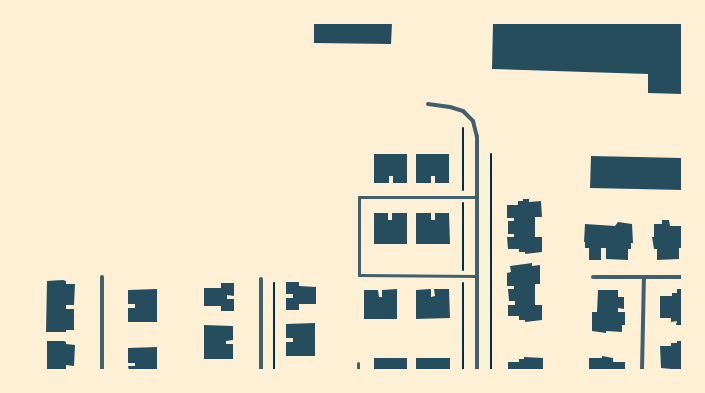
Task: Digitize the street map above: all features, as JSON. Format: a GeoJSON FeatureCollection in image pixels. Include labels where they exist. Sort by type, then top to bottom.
{"type":"FeatureCollection","features":[{"type":"Feature","properties":{"kind":"street"},"geometry":{"type":"LineString","coordinates":[[428,104],[450,107],[463,111],[473,121],[477,137],[477,370]]}},
{"type":"Feature","properties":{"kind":"street"},"geometry":{"type":"LineString","coordinates":[[102,277],[102,370]]}},
{"type":"Feature","properties":{"kind":"street"},"geometry":{"type":"LineString","coordinates":[[594,277],[682,277]]}},
{"type":"Feature","properties":{"kind":"street"},"geometry":{"type":"LineString","coordinates":[[642,370],[644,277]]}},
{"type":"Feature","properties":{"kind":"street"},"geometry":{"type":"LineString","coordinates":[[261,279],[261,370]]}},
{"type":"Feature","properties":{"kind":"lane"},"geometry":{"type":"LineString","coordinates":[[477,197],[359,197],[359,275],[477,276]]}},
{"type":"Feature","properties":{"kind":"lane"},"geometry":{"type":"LineString","coordinates":[[358,363],[358,370]]}},
{"type":"Feature","properties":{"kind":"path"},"geometry":{"type":"LineString","coordinates":[[463,128],[463,370]]}},
{"type":"Feature","properties":{"kind":"path"},"geometry":{"type":"LineString","coordinates":[[491,154],[491,370]]}},
{"type":"Feature","properties":{"kind":"path"},"geometry":{"type":"LineString","coordinates":[[274,283],[274,370]]}},
{"type":"Feature","properties":{"kind":"building"},"geometry":{"type":"Polygon","coordinates":[[[314,23],[392,23],[391,44],[314,43],[314,23]]]}},
{"type":"Feature","properties":{"kind":"building"},"geometry":{"type":"Polygon","coordinates":[[[493,23],[682,23],[682,94],[648,93],[648,74],[492,69],[493,23]]]}},
{"type":"Feature","properties":{"kind":"building"},"geometry":{"type":"Polygon","coordinates":[[[374,154],[407,154],[407,183],[393,183],[393,176],[389,176],[389,183],[374,183],[374,154]]]}},
{"type":"Feature","properties":{"kind":"building"},"geometry":{"type":"Polygon","coordinates":[[[416,154],[449,154],[449,183],[435,183],[435,176],[431,176],[431,183],[416,183],[416,154]]]}},
{"type":"Feature","properties":{"kind":"building"},"geometry":{"type":"Polygon","coordinates":[[[591,156],[682,158],[682,190],[590,188],[591,156]]]}},
{"type":"Feature","properties":{"kind":"building"},"geometry":{"type":"Polygon","coordinates":[[[523,199],[529,199],[529,202],[541,201],[542,217],[535,217],[535,237],[542,237],[542,252],[525,254],[525,252],[519,252],[519,249],[508,249],[507,237],[514,237],[514,234],[508,234],[508,221],[514,221],[514,218],[507,218],[507,205],[518,205],[518,201],[523,201],[523,199]]]}},
{"type":"Feature","properties":{"kind":"building"},"geometry":{"type":"Polygon","coordinates":[[[374,213],[388,213],[388,220],[392,220],[392,213],[407,213],[407,244],[374,244],[374,213]]]}},
{"type":"Feature","properties":{"kind":"building"},"geometry":{"type":"Polygon","coordinates":[[[416,213],[431,213],[431,220],[435,220],[435,213],[449,213],[450,244],[416,244],[416,213]]]}},
{"type":"Feature","properties":{"kind":"building"},"geometry":{"type":"Polygon","coordinates":[[[662,220],[669,220],[670,226],[682,226],[682,248],[679,248],[679,259],[657,260],[657,249],[654,249],[652,237],[654,237],[654,224],[662,224],[662,220]]]}},
{"type":"Feature","properties":{"kind":"building"},"geometry":{"type":"Polygon","coordinates":[[[618,222],[632,224],[633,243],[631,243],[631,249],[628,249],[628,260],[606,259],[606,248],[601,248],[601,260],[589,260],[589,248],[585,248],[584,242],[585,224],[615,226],[618,222]]]}},
{"type":"Feature","properties":{"kind":"building"},"geometry":{"type":"Polygon","coordinates":[[[532,263],[532,266],[540,265],[540,284],[535,284],[535,305],[542,305],[542,320],[525,322],[525,320],[519,320],[519,316],[508,316],[508,305],[515,305],[515,301],[509,301],[508,289],[514,289],[514,286],[507,286],[507,273],[511,272],[510,266],[532,263]]]}},
{"type":"Feature","properties":{"kind":"building"},"geometry":{"type":"Polygon","coordinates":[[[47,281],[66,281],[66,284],[75,284],[74,305],[66,305],[66,309],[74,309],[74,330],[66,330],[66,332],[46,332],[47,281]]]}},
{"type":"Feature","properties":{"kind":"building"},"geometry":{"type":"Polygon","coordinates":[[[286,282],[299,282],[299,286],[316,287],[316,304],[299,304],[299,310],[286,310],[286,298],[293,298],[293,294],[286,294],[286,282]]]}},
{"type":"Feature","properties":{"kind":"building"},"geometry":{"type":"Polygon","coordinates":[[[221,283],[234,283],[234,296],[227,295],[227,299],[234,299],[234,311],[221,311],[221,306],[204,306],[204,288],[221,288],[221,283]]]}},
{"type":"Feature","properties":{"kind":"building"},"geometry":{"type":"Polygon","coordinates":[[[157,289],[157,322],[128,322],[128,308],[135,308],[135,304],[128,304],[128,290],[157,289]]]}},
{"type":"Feature","properties":{"kind":"building"},"geometry":{"type":"Polygon","coordinates":[[[397,289],[397,319],[364,319],[364,290],[378,290],[379,297],[382,297],[382,290],[397,289]]]}},
{"type":"Feature","properties":{"kind":"building"},"geometry":{"type":"Polygon","coordinates":[[[431,289],[431,297],[435,296],[434,289],[449,289],[450,318],[416,319],[416,290],[431,289]]]}},
{"type":"Feature","properties":{"kind":"building"},"geometry":{"type":"Polygon","coordinates":[[[677,289],[682,289],[682,325],[676,325],[677,321],[671,322],[671,318],[660,318],[660,296],[672,296],[672,293],[677,293],[677,289]]]}},
{"type":"Feature","properties":{"kind":"building"},"geometry":{"type":"Polygon","coordinates":[[[598,290],[618,290],[618,297],[624,297],[624,309],[618,308],[618,312],[625,312],[625,325],[622,325],[622,332],[606,331],[606,333],[592,331],[592,312],[597,312],[598,290]]]}},
{"type":"Feature","properties":{"kind":"building"},"geometry":{"type":"Polygon","coordinates":[[[315,323],[315,356],[286,356],[286,342],[293,342],[293,338],[286,338],[286,324],[315,323]]]}},
{"type":"Feature","properties":{"kind":"building"},"geometry":{"type":"Polygon","coordinates":[[[204,325],[233,326],[233,340],[226,341],[226,344],[233,344],[233,359],[204,359],[204,325]]]}},
{"type":"Feature","properties":{"kind":"building"},"geometry":{"type":"Polygon","coordinates":[[[47,341],[64,341],[66,344],[75,345],[74,366],[66,365],[66,370],[47,370],[47,341]]]}},
{"type":"Feature","properties":{"kind":"building"},"geometry":{"type":"Polygon","coordinates":[[[677,341],[682,341],[682,370],[661,368],[660,346],[671,346],[671,343],[677,343],[677,341]]]}},
{"type":"Feature","properties":{"kind":"building"},"geometry":{"type":"Polygon","coordinates":[[[157,347],[157,370],[129,370],[128,366],[135,366],[135,363],[128,363],[128,348],[157,347]]]}},
{"type":"Feature","properties":{"kind":"building"},"geometry":{"type":"Polygon","coordinates":[[[602,356],[613,358],[613,362],[625,362],[625,370],[589,370],[589,358],[602,358],[602,356]]]}},
{"type":"Feature","properties":{"kind":"building"},"geometry":{"type":"Polygon","coordinates":[[[524,357],[543,358],[543,370],[508,370],[508,362],[519,362],[519,359],[524,359],[524,357]]]}},
{"type":"Feature","properties":{"kind":"building"},"geometry":{"type":"Polygon","coordinates":[[[374,358],[407,358],[407,370],[374,370],[374,358]]]}},
{"type":"Feature","properties":{"kind":"building"},"geometry":{"type":"Polygon","coordinates":[[[416,358],[450,358],[450,370],[416,370],[416,358]]]}}]}
